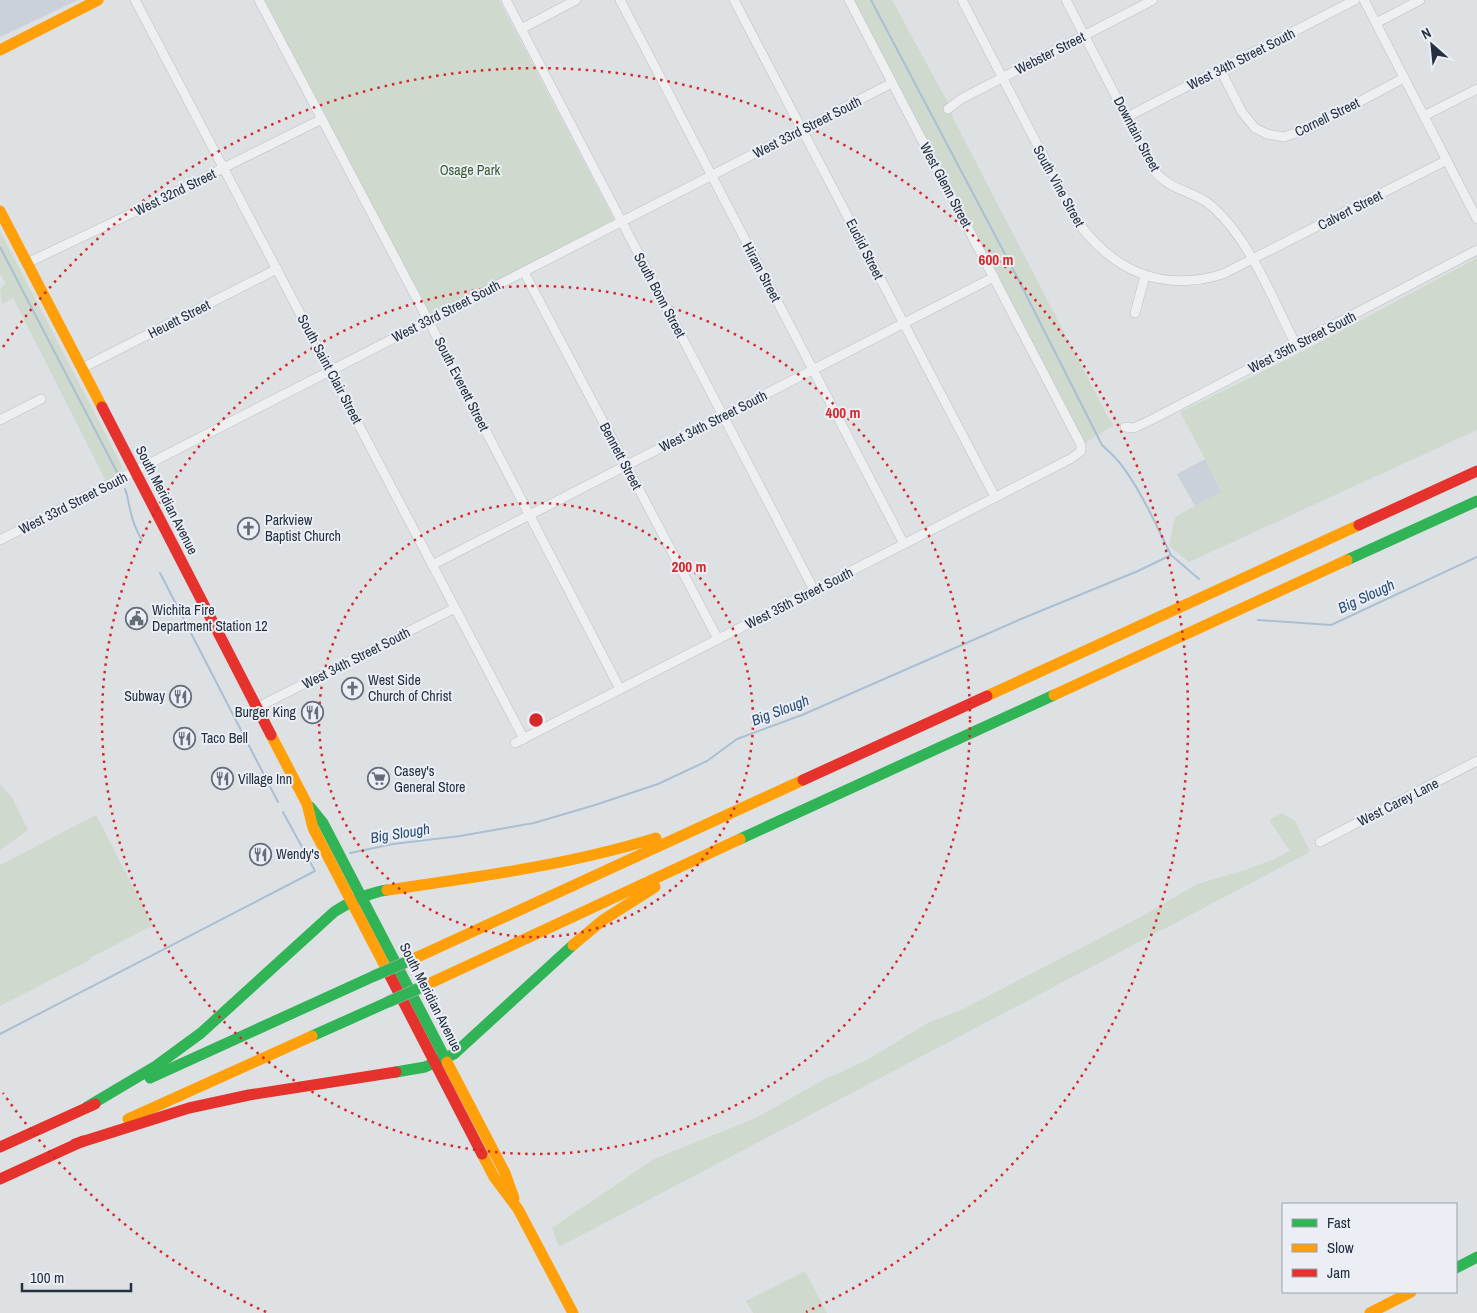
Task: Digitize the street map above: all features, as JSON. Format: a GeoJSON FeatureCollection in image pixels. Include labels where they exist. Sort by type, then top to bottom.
{"type":"FeatureCollection","features":[{"type":"Feature","properties":{"kind":"main road"},"geometry":{"type":"LineString","coordinates":[[0,50],[98,0]]}},
{"type":"Feature","properties":{"kind":"main road","name":"South Meridian Avenue"},"geometry":{"type":"LineString","coordinates":[[0,211],[258,707],[307,804],[314,828],[356,898],[440,1060],[505,1173],[518,1209],[573,1313]]}},
{"type":"Feature","properties":{"kind":"main road"},"geometry":{"type":"LineString","coordinates":[[0,1147],[1477,470]]}},
{"type":"Feature","properties":{"kind":"main road"},"geometry":{"type":"LineString","coordinates":[[0,1179],[218,1077],[424,986],[709,853],[1477,501]]}},
{"type":"Feature","properties":{"kind":"main road"},"geometry":{"type":"LineString","coordinates":[[87,1107],[156,1066],[201,1034],[334,912],[356,898],[372,892],[496,874],[584,857],[635,845],[723,816]]}},
{"type":"Feature","properties":{"kind":"main road"},"geometry":{"type":"LineString","coordinates":[[75,1144],[189,1108],[249,1095],[425,1067],[454,1054],[568,949],[604,920],[709,853]]}},
{"type":"Feature","properties":{"kind":"main road"},"geometry":{"type":"LineString","coordinates":[[1457,1267],[1477,1257]]}},
{"type":"Feature","properties":{"kind":"main road"},"geometry":{"type":"LineString","coordinates":[[1370,1313],[1409,1293]]}},
{"type":"Feature","properties":{"kind":"street","name":"South Saint Clair Street"},"geometry":{"type":"LineString","coordinates":[[135,0],[455,608],[520,741]]}},
{"type":"Feature","properties":{"kind":"street","name":"South Everett Street"},"geometry":{"type":"LineString","coordinates":[[259,0],[620,689]]}},
{"type":"Feature","properties":{"kind":"street","name":"South Bonn Street"},"geometry":{"type":"LineString","coordinates":[[506,0],[814,590]]}},
{"type":"Feature","properties":{"kind":"street"},"geometry":{"type":"LineString","coordinates":[[521,29],[576,0]]}},
{"type":"Feature","properties":{"kind":"street","name":"Hiram Street"},"geometry":{"type":"LineString","coordinates":[[620,0],[904,544]]}},
{"type":"Feature","properties":{"kind":"street","name":"Euclid Street"},"geometry":{"type":"LineString","coordinates":[[734,0],[995,497]]}},
{"type":"Feature","properties":{"kind":"street","name":"West Glenn Street"},"geometry":{"type":"LineString","coordinates":[[849,0],[1078,439],[1082,451]]}},
{"type":"Feature","properties":{"kind":"street","name":"South Vine Street"},"geometry":{"type":"LineString","coordinates":[[962,0],[1077,222],[1092,241],[1126,268],[1145,276],[1169,280],[1202,280],[1223,274],[1253,260]]}},
{"type":"Feature","properties":{"kind":"street","name":"Downtain Street"},"geometry":{"type":"LineString","coordinates":[[1066,0],[1147,158],[1162,180],[1210,204],[1236,231],[1253,260],[1296,345]]}},
{"type":"Feature","properties":{"kind":"street","name":"Webster Street"},"geometry":{"type":"LineString","coordinates":[[948,109],[961,99],[1154,0]]}},
{"type":"Feature","properties":{"kind":"street","name":"West 34th Street South"},"geometry":{"type":"LineString","coordinates":[[1127,117],[1355,0]]}},
{"type":"Feature","properties":{"kind":"street"},"geometry":{"type":"LineString","coordinates":[[1364,0],[1476,215]]}},
{"type":"Feature","properties":{"kind":"street"},"geometry":{"type":"LineString","coordinates":[[1376,23],[1420,0]]}},
{"type":"Feature","properties":{"kind":"street","name":"Cornell Street"},"geometry":{"type":"LineString","coordinates":[[1220,70],[1242,112],[1254,128],[1267,134],[1284,137],[1310,128],[1404,78]]}},
{"type":"Feature","properties":{"kind":"street","name":"West 33rd Street South"},"geometry":{"type":"LineString","coordinates":[[0,540],[892,83]]}},
{"type":"Feature","properties":{"kind":"street"},"geometry":{"type":"LineString","coordinates":[[1424,116],[1477,89]]}},
{"type":"Feature","properties":{"kind":"street","name":"West 32nd Street"},"geometry":{"type":"LineString","coordinates":[[27,263],[224,168],[322,118]]}},
{"type":"Feature","properties":{"kind":"street","name":"Calvert Street"},"geometry":{"type":"LineString","coordinates":[[1253,260],[1447,160]]}},
{"type":"Feature","properties":{"kind":"street","name":"West 35th Street South"},"geometry":{"type":"LineString","coordinates":[[1125,427],[1134,428],[1140,425],[1477,250]]}},
{"type":"Feature","properties":{"kind":"street","name":"Heuett Street"},"geometry":{"type":"LineString","coordinates":[[82,368],[277,269]]}},
{"type":"Feature","properties":{"kind":"street","name":"Bennett Street"},"geometry":{"type":"LineString","coordinates":[[524,272],[718,639]]}},
{"type":"Feature","properties":{"kind":"street"},"geometry":{"type":"LineString","coordinates":[[1135,313],[1145,276]]}},
{"type":"Feature","properties":{"kind":"street","name":"West 34th Street South"},"geometry":{"type":"LineString","coordinates":[[432,565],[994,277]]}},
{"type":"Feature","properties":{"kind":"street"},"geometry":{"type":"LineString","coordinates":[[0,420],[41,399]]}},
{"type":"Feature","properties":{"kind":"street","name":"West 35th Street South"},"geometry":{"type":"LineString","coordinates":[[520,741],[1072,458],[1082,451]]}},
{"type":"Feature","properties":{"kind":"street","name":"West 34th Street South"},"geometry":{"type":"LineString","coordinates":[[258,707],[455,608]]}},
{"type":"Feature","properties":{"kind":"street","name":"West Carey Lane"},"geometry":{"type":"LineString","coordinates":[[1320,842],[1477,761]]}},
{"type":"Feature","properties":{"kind":"shaded area"},"geometry":{"type":"Polygon","coordinates":[[[0,0],[78,0],[0,37],[0,0]]]}},
{"type":"Feature","properties":{"kind":"shaded area"},"geometry":{"type":"Polygon","coordinates":[[[1205,459],[1222,492],[1195,506],[1177,474],[1205,459]]]}},
{"type":"Feature","properties":{"kind":"green space","name":"Osage Park"},"geometry":{"type":"Polygon","coordinates":[[[264,0],[499,0],[615,221],[429,316],[264,0]]]}},
{"type":"Feature","properties":{"kind":"green space"},"geometry":{"type":"Polygon","coordinates":[[[853,0],[892,0],[948,103],[953,118],[1109,419],[1114,425],[1085,443],[853,0]]]}},
{"type":"Feature","properties":{"kind":"green space"},"geometry":{"type":"Polygon","coordinates":[[[0,231],[122,466],[121,473],[106,481],[13,298],[2,304],[0,288],[6,284],[0,274],[0,231]]]}},
{"type":"Feature","properties":{"kind":"green space"},"geometry":{"type":"Polygon","coordinates":[[[1477,258],[1477,430],[1189,562],[1169,546],[1175,517],[1222,491],[1180,412],[1290,358],[1477,258]]]}},
{"type":"Feature","properties":{"kind":"green space"},"geometry":{"type":"Polygon","coordinates":[[[0,784],[13,799],[28,830],[0,850],[0,784]]]}},
{"type":"Feature","properties":{"kind":"green space"},"geometry":{"type":"Polygon","coordinates":[[[1282,813],[1295,821],[1310,852],[559,1247],[552,1228],[654,1159],[756,1118],[823,1080],[865,1061],[928,1023],[963,1009],[1139,918],[1197,884],[1242,871],[1290,851],[1269,820],[1282,813]]]}},
{"type":"Feature","properties":{"kind":"green space"},"geometry":{"type":"Polygon","coordinates":[[[96,815],[153,925],[0,1006],[0,865],[96,815]]]}},
{"type":"Feature","properties":{"kind":"green space"},"geometry":{"type":"Polygon","coordinates":[[[805,1271],[827,1313],[753,1313],[746,1301],[805,1271]]]}},
{"type":"Feature","properties":{"kind":"waterway"},"geometry":{"type":"LineString","coordinates":[[871,0],[1016,275],[1102,445],[1119,462],[1134,483],[1171,555]]}},
{"type":"Feature","properties":{"kind":"waterway"},"geometry":{"type":"LineString","coordinates":[[0,247],[118,474]]}},
{"type":"Feature","properties":{"kind":"waterway"},"geometry":{"type":"LineString","coordinates":[[125,489],[133,521],[142,540]]}},
{"type":"Feature","properties":{"kind":"waterway","name":"Big Slough"},"geometry":{"type":"LineString","coordinates":[[350,853],[393,844],[460,836],[534,823],[658,784],[707,761],[737,739],[802,715],[1021,619],[1138,571],[1171,555],[1199,579]]}},
{"type":"Feature","properties":{"kind":"waterway","name":"Big Slough"},"geometry":{"type":"LineString","coordinates":[[1258,620],[1331,625],[1477,557]]}},
{"type":"Feature","properties":{"kind":"waterway"},"geometry":{"type":"LineString","coordinates":[[160,573],[278,802]]}},
{"type":"Feature","properties":{"kind":"waterway"},"geometry":{"type":"LineString","coordinates":[[0,1034],[315,871],[283,812]]}},
{"type":"Feature","properties":{"kind":"traffic: fast"},"geometry":{"type":"LineString","coordinates":[[1347,560],[1477,501]]}},
{"type":"Feature","properties":{"kind":"traffic: fast"},"geometry":{"type":"LineString","coordinates":[[740,839],[1054,695]]}},
{"type":"Feature","properties":{"kind":"traffic: fast"},"geometry":{"type":"LineString","coordinates":[[310,807],[323,823],[447,1062]]}},
{"type":"Feature","properties":{"kind":"traffic: fast"},"geometry":{"type":"LineString","coordinates":[[87,1107],[156,1066],[201,1033],[334,912],[359,898],[387,890]]}},
{"type":"Feature","properties":{"kind":"traffic: fast"},"geometry":{"type":"LineString","coordinates":[[396,1072],[425,1067],[454,1054],[573,945]]}},
{"type":"Feature","properties":{"kind":"traffic: fast"},"geometry":{"type":"LineString","coordinates":[[374,976],[411,960]]}},
{"type":"Feature","properties":{"kind":"traffic: fast"},"geometry":{"type":"LineString","coordinates":[[150,1078],[374,976]]}},
{"type":"Feature","properties":{"kind":"traffic: fast"},"geometry":{"type":"LineString","coordinates":[[388,1002],[424,986]]}},
{"type":"Feature","properties":{"kind":"traffic: fast"},"geometry":{"type":"LineString","coordinates":[[312,1036],[388,1002]]}},
{"type":"Feature","properties":{"kind":"traffic: fast"},"geometry":{"type":"LineString","coordinates":[[1457,1267],[1477,1257]]}},
{"type":"Feature","properties":{"kind":"traffic: slow"},"geometry":{"type":"LineString","coordinates":[[0,50],[98,0]]}},
{"type":"Feature","properties":{"kind":"traffic: slow"},"geometry":{"type":"LineString","coordinates":[[0,211],[102,407]]}},
{"type":"Feature","properties":{"kind":"traffic: slow"},"geometry":{"type":"LineString","coordinates":[[987,696],[1359,525]]}},
{"type":"Feature","properties":{"kind":"traffic: slow"},"geometry":{"type":"LineString","coordinates":[[1054,695],[1347,560]]}},
{"type":"Feature","properties":{"kind":"traffic: slow"},"geometry":{"type":"LineString","coordinates":[[271,735],[307,804],[313,828],[388,972]]}},
{"type":"Feature","properties":{"kind":"traffic: slow"},"geometry":{"type":"LineString","coordinates":[[411,960],[803,780]]}},
{"type":"Feature","properties":{"kind":"traffic: slow"},"geometry":{"type":"LineString","coordinates":[[387,890],[556,863],[656,838]]}},
{"type":"Feature","properties":{"kind":"traffic: slow"},"geometry":{"type":"LineString","coordinates":[[424,986],[740,839]]}},
{"type":"Feature","properties":{"kind":"traffic: slow"},"geometry":{"type":"LineString","coordinates":[[573,945],[603,920],[655,887]]}},
{"type":"Feature","properties":{"kind":"traffic: slow"},"geometry":{"type":"LineString","coordinates":[[128,1119],[312,1036]]}},
{"type":"Feature","properties":{"kind":"traffic: slow"},"geometry":{"type":"LineString","coordinates":[[447,1062],[505,1173],[514,1198]]}},
{"type":"Feature","properties":{"kind":"traffic: slow"},"geometry":{"type":"LineString","coordinates":[[482,1154],[494,1177],[518,1209],[573,1313]]}},
{"type":"Feature","properties":{"kind":"traffic: slow"},"geometry":{"type":"LineString","coordinates":[[1370,1313],[1409,1293]]}},
{"type":"Feature","properties":{"kind":"traffic: jam"},"geometry":{"type":"LineString","coordinates":[[102,407],[271,735]]}},
{"type":"Feature","properties":{"kind":"traffic: jam"},"geometry":{"type":"LineString","coordinates":[[1359,525],[1477,471]]}},
{"type":"Feature","properties":{"kind":"traffic: jam"},"geometry":{"type":"LineString","coordinates":[[803,780],[987,696]]}},
{"type":"Feature","properties":{"kind":"traffic: jam"},"geometry":{"type":"LineString","coordinates":[[388,972],[482,1154]]}},
{"type":"Feature","properties":{"kind":"traffic: jam"},"geometry":{"type":"LineString","coordinates":[[75,1144],[189,1108],[249,1095],[396,1072]]}},
{"type":"Feature","properties":{"kind":"traffic: jam"},"geometry":{"type":"LineString","coordinates":[[0,1147],[95,1104]]}},
{"type":"Feature","properties":{"kind":"traffic: jam"},"geometry":{"type":"LineString","coordinates":[[0,1179],[83,1141]]}},
{"type":"Feature","properties":{"kind":"place","name":"Parkview Baptist Church"},"geometry":{"type":"Point","coordinates":[249,528]}},
{"type":"Feature","properties":{"kind":"place","name":"Wichita Fire Department Station 12"},"geometry":{"type":"Point","coordinates":[136,618]}},
{"type":"Feature","properties":{"kind":"place","name":"West Side Church of Christ"},"geometry":{"type":"Point","coordinates":[352,688]}},
{"type":"Feature","properties":{"kind":"place","name":"Subway"},"geometry":{"type":"Point","coordinates":[181,696]}},
{"type":"Feature","properties":{"kind":"place","name":"Burger King"},"geometry":{"type":"Point","coordinates":[312,712]}},
{"type":"Feature","properties":{"kind":"place","name":"Taco Bell"},"geometry":{"type":"Point","coordinates":[185,738]}},
{"type":"Feature","properties":{"kind":"place","name":"Village Inn"},"geometry":{"type":"Point","coordinates":[222,779]}},
{"type":"Feature","properties":{"kind":"place","name":"Casey's General Store"},"geometry":{"type":"Point","coordinates":[378,779]}},
{"type":"Feature","properties":{"kind":"place","name":"Wendy's"},"geometry":{"type":"Point","coordinates":[260,854]}}]}
